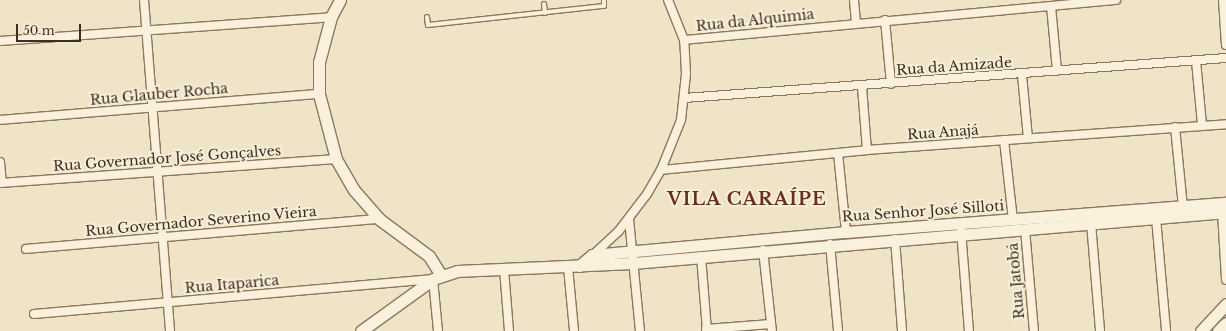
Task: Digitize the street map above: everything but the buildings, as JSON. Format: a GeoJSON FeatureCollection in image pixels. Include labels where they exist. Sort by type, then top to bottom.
{"type":"FeatureCollection","features":[{"type":"Feature","properties":{"kind":"street"},"geometry":{"type":"LineString","coordinates":[[144,0],[170,331]]}},
{"type":"Feature","properties":{"kind":"street"},"geometry":{"type":"LineString","coordinates":[[340,0],[331,17],[319,62],[319,94],[336,159],[354,190],[379,219],[429,256],[437,277],[438,331]]}},
{"type":"Feature","properties":{"kind":"street"},"geometry":{"type":"LineString","coordinates":[[574,331],[573,266],[605,246],[629,219],[661,170],[681,120],[684,98],[684,40],[668,0]]}},
{"type":"Feature","properties":{"kind":"street"},"geometry":{"type":"LineString","coordinates":[[854,0],[856,22]]}},
{"type":"Feature","properties":{"kind":"street","name":"Rua da Alquimia"},"geometry":{"type":"LineString","coordinates":[[684,40],[1025,4],[1052,6],[1116,0]]}},
{"type":"Feature","properties":{"kind":"street"},"geometry":{"type":"LineString","coordinates":[[1223,0],[1226,45]]}},
{"type":"Feature","properties":{"kind":"street"},"geometry":{"type":"LineString","coordinates":[[1052,6],[1057,71]]}},
{"type":"Feature","properties":{"kind":"street"},"geometry":{"type":"LineString","coordinates":[[0,41],[331,17]]}},
{"type":"Feature","properties":{"kind":"street"},"geometry":{"type":"LineString","coordinates":[[884,20],[890,84]]}},
{"type":"Feature","properties":{"kind":"street","name":"Rua da Amizade"},"geometry":{"type":"LineString","coordinates":[[684,98],[1226,58]]}},
{"type":"Feature","properties":{"kind":"street"},"geometry":{"type":"LineString","coordinates":[[1196,61],[1202,125]]}},
{"type":"Feature","properties":{"kind":"street"},"geometry":{"type":"LineString","coordinates":[[1022,74],[1028,138]]}},
{"type":"Feature","properties":{"kind":"street"},"geometry":{"type":"LineString","coordinates":[[862,86],[867,150]]}},
{"type":"Feature","properties":{"kind":"street","name":"Rua Glauber Rocha"},"geometry":{"type":"LineString","coordinates":[[0,120],[319,94]]}},
{"type":"Feature","properties":{"kind":"street","name":"Rua Anajá"},"geometry":{"type":"LineString","coordinates":[[661,170],[867,150],[1226,124]]}},
{"type":"Feature","properties":{"kind":"street"},"geometry":{"type":"LineString","coordinates":[[1175,127],[1183,207]]}},
{"type":"Feature","properties":{"kind":"street"},"geometry":{"type":"LineString","coordinates":[[1004,140],[1013,220]]}},
{"type":"Feature","properties":{"kind":"street"},"geometry":{"type":"LineString","coordinates":[[838,153],[846,232]]}},
{"type":"Feature","properties":{"kind":"street","name":"Rua Governador José Gonçalves"},"geometry":{"type":"LineString","coordinates":[[1,183],[158,173],[336,159]]}},
{"type":"Feature","properties":{"kind":"street"},"geometry":{"type":"LineString","coordinates":[[0,162],[1,183]]}},
{"type":"Feature","properties":{"kind":"street","name":"Rua Senhor José Silloti"},"geometry":{"type":"LineString","coordinates":[[592,255],[633,257],[701,256],[895,239],[1013,220],[1183,207],[1225,209]]}},
{"type":"Feature","properties":{"kind":"street"},"geometry":{"type":"LineString","coordinates":[[1225,209],[1226,280]]}},
{"type":"Feature","properties":{"kind":"street","name":"Rua Senhor José Silloti"},"geometry":{"type":"LineString","coordinates":[[437,277],[457,271],[573,266],[633,257],[846,232],[1025,229],[1156,218],[1225,209]]}},
{"type":"Feature","properties":{"kind":"street"},"geometry":{"type":"LineString","coordinates":[[1156,218],[1166,331]]}},
{"type":"Feature","properties":{"kind":"street","name":"Rua Governador Severino Vieira"},"geometry":{"type":"LineString","coordinates":[[26,249],[379,219]]}},
{"type":"Feature","properties":{"kind":"street"},"geometry":{"type":"LineString","coordinates":[[629,219],[640,331]]}},
{"type":"Feature","properties":{"kind":"street"},"geometry":{"type":"LineString","coordinates":[[1091,223],[1100,331]]}},
{"type":"Feature","properties":{"kind":"street"},"geometry":{"type":"LineString","coordinates":[[961,229],[969,331]]}},
{"type":"Feature","properties":{"kind":"street","name":"Rua Jatobá"},"geometry":{"type":"LineString","coordinates":[[1025,229],[1034,331]]}},
{"type":"Feature","properties":{"kind":"street"},"geometry":{"type":"LineString","coordinates":[[895,239],[902,331]]}},
{"type":"Feature","properties":{"kind":"street"},"geometry":{"type":"LineString","coordinates":[[830,244],[838,331]]}},
{"type":"Feature","properties":{"kind":"street"},"geometry":{"type":"LineString","coordinates":[[701,256],[706,330],[771,327],[763,250]]}},
{"type":"Feature","properties":{"kind":"street"},"geometry":{"type":"LineString","coordinates":[[504,269],[509,331]]}},
{"type":"Feature","properties":{"kind":"street"},"geometry":{"type":"LineString","coordinates":[[361,331],[373,327],[437,277]]}},
{"type":"Feature","properties":{"kind":"street","name":"Rua Itaparica"},"geometry":{"type":"LineString","coordinates":[[34,314],[168,303],[437,277]]}},
{"type":"Feature","properties":{"kind":"street"},"geometry":{"type":"LineString","coordinates":[[1201,331],[1226,304]]}},
{"type":"Feature","properties":{"kind":"street"},"geometry":{"type":"LineString","coordinates":[[1218,331],[1226,323]]}},
{"type":"Feature","properties":{"kind":"lane"},"geometry":{"type":"LineString","coordinates":[[427,17],[428,25],[604,6],[604,0]]}},
{"type":"Feature","properties":{"kind":"lane"},"geometry":{"type":"LineString","coordinates":[[544,4],[545,13]]}},
{"type":"Feature","properties":{"kind":"district","name":"VILA CARAÍPE"},"geometry":{"type":"Point","coordinates":[747,199]}}]}
